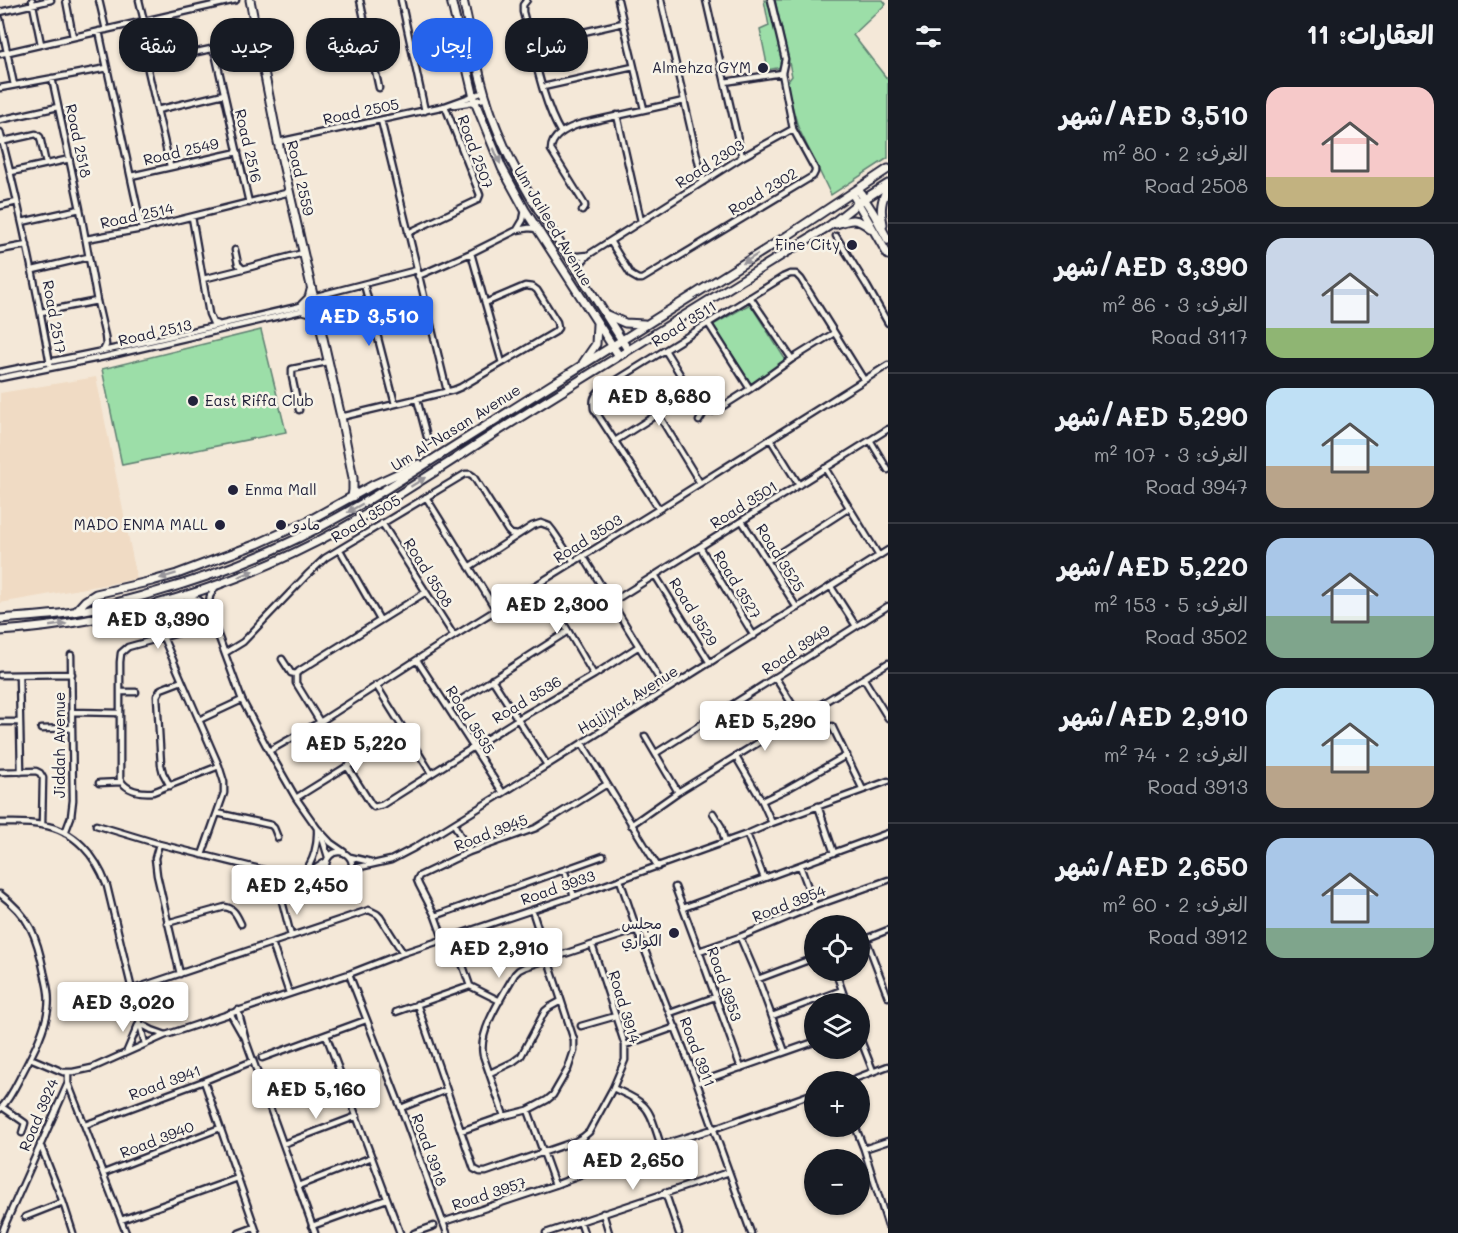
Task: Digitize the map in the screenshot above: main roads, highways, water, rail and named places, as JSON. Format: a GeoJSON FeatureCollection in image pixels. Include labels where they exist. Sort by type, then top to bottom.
{"type":"FeatureCollection","features":[{"type":"Feature","properties":{"kind":"main road","name":"Road 2559"},"geometry":{"type":"LineString","coordinates":[[250,0],[278,142],[341,417],[353,478],[352,497]]}},
{"type":"Feature","properties":{"kind":"main road","name":"Um Jaileed Avenue"},"geometry":{"type":"LineString","coordinates":[[451,0],[474,98],[502,168],[537,230],[619,356]]}},
{"type":"Feature","properties":{"kind":"main road","name":"Um Jaileed Avenue"},"geometry":{"type":"LineString","coordinates":[[463,0],[496,128],[524,186],[628,350]]}},
{"type":"Feature","properties":{"kind":"main road","name":"Um Al-Nasan Avenue"},"geometry":{"type":"LineString","coordinates":[[0,619],[75,612],[153,593],[244,563],[326,525],[613,346],[888,169]]}},
{"type":"Feature","properties":{"kind":"main road","name":"Um Al-Nasan Avenue"},"geometry":{"type":"LineString","coordinates":[[0,631],[93,619],[187,596],[302,549],[372,511],[829,226],[861,201],[888,185]]}},
{"type":"Feature","properties":{"kind":"main road"},"geometry":{"type":"LineString","coordinates":[[887,238],[880,213],[881,202],[888,185]]}},
{"type":"Feature","properties":{"kind":"main road"},"geometry":{"type":"LineString","coordinates":[[855,191],[887,238]]}},
{"type":"Feature","properties":{"kind":"main road"},"geometry":{"type":"LineString","coordinates":[[861,201],[888,255]]}},
{"type":"Feature","properties":{"kind":"main road"},"geometry":{"type":"LineString","coordinates":[[829,226],[845,220],[853,220],[864,223],[874,231]]}},
{"type":"Feature","properties":{"kind":"main road"},"geometry":{"type":"LineString","coordinates":[[311,287],[310,296],[303,308],[318,316]]}},
{"type":"Feature","properties":{"kind":"main road"},"geometry":{"type":"LineString","coordinates":[[607,315],[630,324],[647,323]]}},
{"type":"Feature","properties":{"kind":"main road"},"geometry":{"type":"LineString","coordinates":[[582,365],[596,344],[597,322]]}},
{"type":"Feature","properties":{"kind":"main road"},"geometry":{"type":"LineString","coordinates":[[75,612],[96,594],[160,579],[229,555],[285,532],[373,485],[432,459]]}},
{"type":"Feature","properties":{"kind":"main road"},"geometry":{"type":"LineString","coordinates":[[353,478],[362,486],[373,485]]}},
{"type":"Feature","properties":{"kind":"main road"},"geometry":{"type":"LineString","coordinates":[[0,614],[17,618]]}},
{"type":"Feature","properties":{"kind":"place","name":"Almehza GYM"},"geometry":{"type":"Point","coordinates":[763,68]}},
{"type":"Feature","properties":{"kind":"place","name":"Fine City"},"geometry":{"type":"Point","coordinates":[852,245]}},
{"type":"Feature","properties":{"kind":"place","name":"East Riffa Club"},"geometry":{"type":"Point","coordinates":[193,401]}},
{"type":"Feature","properties":{"kind":"place","name":"Enma Mall"},"geometry":{"type":"Point","coordinates":[233,490]}},
{"type":"Feature","properties":{"kind":"place","name":"MADO ENMA MALL"},"geometry":{"type":"Point","coordinates":[220,525]}},
{"type":"Feature","properties":{"kind":"place","name":"مادو"},"geometry":{"type":"Point","coordinates":[281,525]}},
{"type":"Feature","properties":{"kind":"place","name":"مجلس الكواري"},"geometry":{"type":"Point","coordinates":[674,933]}}]}
